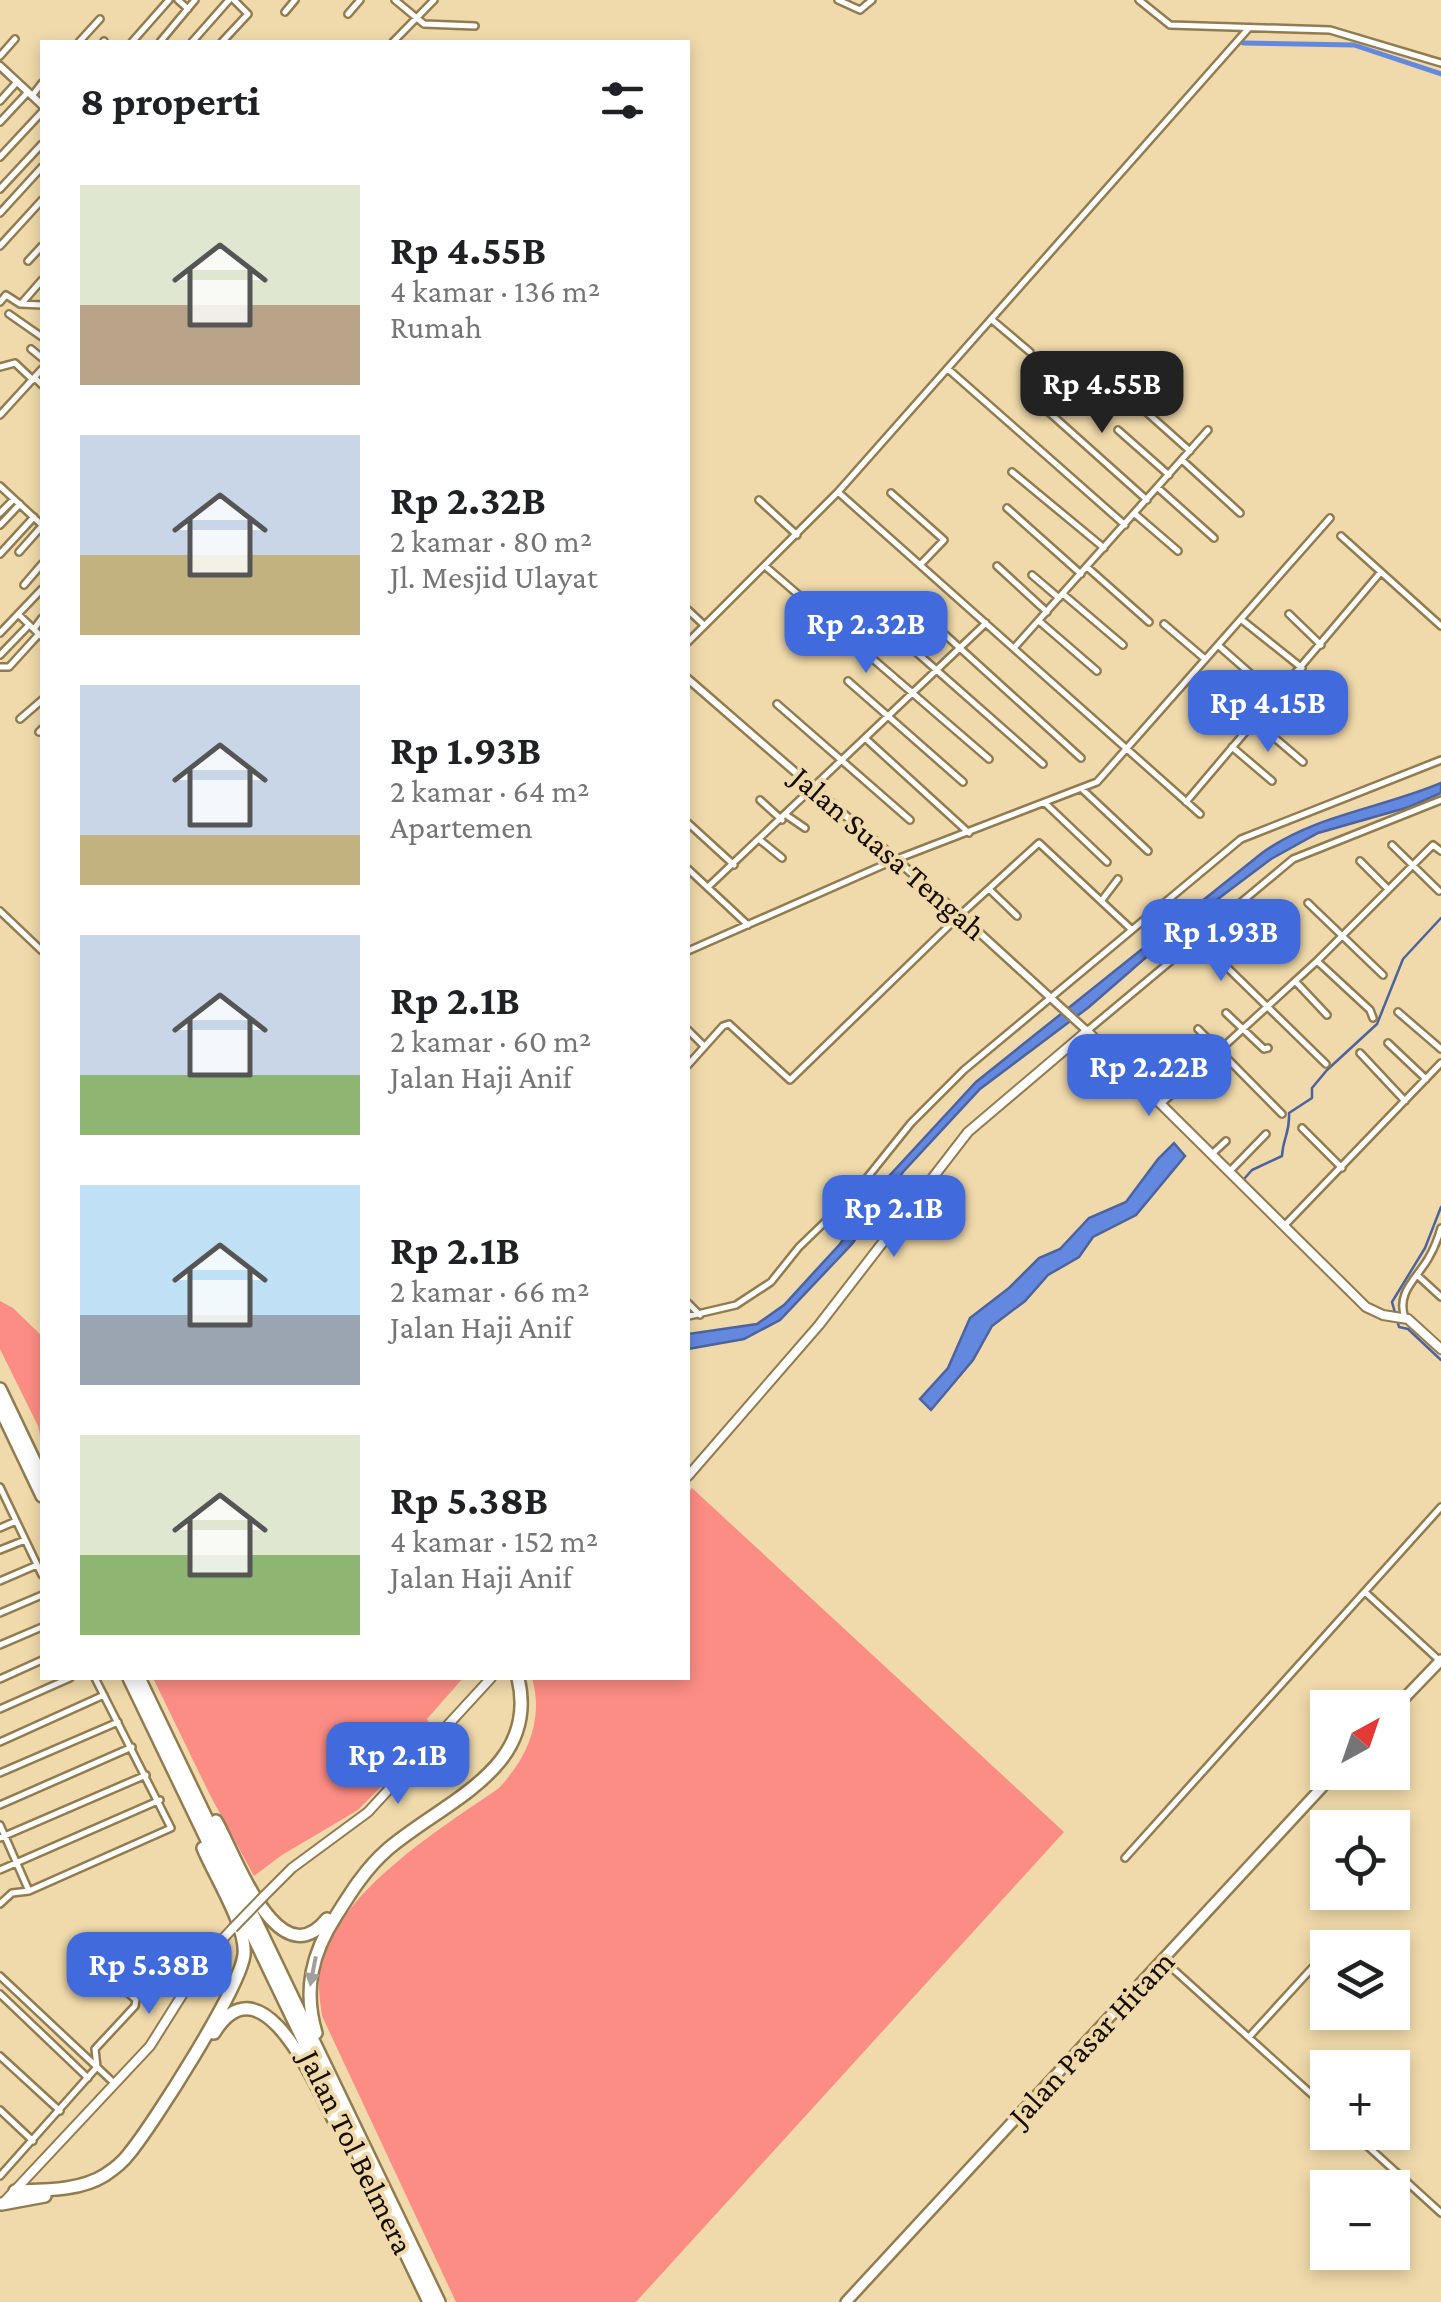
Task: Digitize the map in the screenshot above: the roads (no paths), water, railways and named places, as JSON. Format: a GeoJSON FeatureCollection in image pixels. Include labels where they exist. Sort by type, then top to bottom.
{"type":"FeatureCollection","features":[{"type":"Feature","properties":{"kind":"highway"},"geometry":{"type":"LineString","coordinates":[[0,1389],[40,1473]]}},
{"type":"Feature","properties":{"kind":"highway"},"geometry":{"type":"LineString","coordinates":[[0,1408],[40,1492]]}},
{"type":"Feature","properties":{"kind":"highway","name":"Jalan Tol Belmera"},"geometry":{"type":"LineString","coordinates":[[130,1680],[429,2302]]}},
{"type":"Feature","properties":{"kind":"highway","name":"Jalan Tol Belmera"},"geometry":{"type":"LineString","coordinates":[[140,1680],[439,2302]]}},
{"type":"Feature","properties":{"kind":"highway"},"geometry":{"type":"LineString","coordinates":[[174,1752],[268,1917],[283,1932],[304,1936],[324,1924],[379,1851],[478,1780],[504,1752],[518,1716],[516,1680]]}},
{"type":"Feature","properties":{"kind":"highway"},"geometry":{"type":"LineString","coordinates":[[384,2187],[317,2035],[309,2000],[314,1960],[328,1928],[374,1862],[479,1782],[506,1754],[520,1718],[516,1680]]}},
{"type":"Feature","properties":{"kind":"highway"},"geometry":{"type":"LineString","coordinates":[[15,2191],[85,2184],[122,2161],[187,2065],[243,1959],[240,1933],[146,1723],[142,1705]]}},
{"type":"Feature","properties":{"kind":"highway"},"geometry":{"type":"LineString","coordinates":[[1,2205],[84,2189],[116,2176],[142,2148],[217,2027],[232,2013],[250,2009],[268,2015],[287,2036],[386,2212]]}},
{"type":"Feature","properties":{"kind":"main road"},"geometry":{"type":"LineString","coordinates":[[690,1474],[841,1297],[968,1132],[1087,1032],[1366,1307],[1399,1317],[1441,1349]]}},
{"type":"Feature","properties":{"kind":"main road"},"geometry":{"type":"LineString","coordinates":[[1410,1693],[1440,1661]]}},
{"type":"Feature","properties":{"kind":"main road"},"geometry":{"type":"LineString","coordinates":[[1,2205],[158,2036],[206,1957],[233,1928],[292,1868],[368,1812],[490,1680]]}},
{"type":"Feature","properties":{"kind":"main road","name":"Jalan Pasar Hitam"},"geometry":{"type":"LineString","coordinates":[[846,2302],[1319,1790]]}},
{"type":"Feature","properties":{"kind":"street"},"geometry":{"type":"LineString","coordinates":[[134,40],[169,0]]}},
{"type":"Feature","properties":{"kind":"street"},"geometry":{"type":"LineString","coordinates":[[178,0],[188,9]]}},
{"type":"Feature","properties":{"kind":"street"},"geometry":{"type":"LineString","coordinates":[[162,40],[195,0]]}},
{"type":"Feature","properties":{"kind":"street"},"geometry":{"type":"LineString","coordinates":[[194,40],[231,0],[248,14],[224,40]]}},
{"type":"Feature","properties":{"kind":"street"},"geometry":{"type":"LineString","coordinates":[[285,12],[296,0]]}},
{"type":"Feature","properties":{"kind":"street"},"geometry":{"type":"LineString","coordinates":[[348,14],[360,0]]}},
{"type":"Feature","properties":{"kind":"street"},"geometry":{"type":"LineString","coordinates":[[396,0],[426,24],[474,26]]}},
{"type":"Feature","properties":{"kind":"street"},"geometry":{"type":"LineString","coordinates":[[395,40],[434,0]]}},
{"type":"Feature","properties":{"kind":"street"},"geometry":{"type":"LineString","coordinates":[[838,0],[860,10],[872,0]]}},
{"type":"Feature","properties":{"kind":"street"},"geometry":{"type":"LineString","coordinates":[[1138,0],[1170,25],[1330,30],[1441,63]]}},
{"type":"Feature","properties":{"kind":"street"},"geometry":{"type":"LineString","coordinates":[[81,40],[100,19]]}},
{"type":"Feature","properties":{"kind":"street"},"geometry":{"type":"LineString","coordinates":[[690,640],[838,492],[1248,30]]}},
{"type":"Feature","properties":{"kind":"street"},"geometry":{"type":"LineString","coordinates":[[0,56],[15,39]]}},
{"type":"Feature","properties":{"kind":"street"},"geometry":{"type":"LineString","coordinates":[[0,66],[40,106]]}},
{"type":"Feature","properties":{"kind":"street"},"geometry":{"type":"LineString","coordinates":[[0,101],[17,82]]}},
{"type":"Feature","properties":{"kind":"street"},"geometry":{"type":"LineString","coordinates":[[0,122],[40,85]]}},
{"type":"Feature","properties":{"kind":"street"},"geometry":{"type":"LineString","coordinates":[[0,157],[40,111]]}},
{"type":"Feature","properties":{"kind":"street"},"geometry":{"type":"LineString","coordinates":[[0,189],[40,146]]}},
{"type":"Feature","properties":{"kind":"street"},"geometry":{"type":"LineString","coordinates":[[0,213],[40,170]]}},
{"type":"Feature","properties":{"kind":"street"},"geometry":{"type":"LineString","coordinates":[[0,246],[40,202]]}},
{"type":"Feature","properties":{"kind":"street"},"geometry":{"type":"LineString","coordinates":[[28,261],[40,248]]}},
{"type":"Feature","properties":{"kind":"street"},"geometry":{"type":"LineString","coordinates":[[20,304],[40,282]]}},
{"type":"Feature","properties":{"kind":"street"},"geometry":{"type":"LineString","coordinates":[[0,302],[6,295],[20,304],[40,305]]}},
{"type":"Feature","properties":{"kind":"street"},"geometry":{"type":"LineString","coordinates":[[9,314],[40,336]]}},
{"type":"Feature","properties":{"kind":"street"},"geometry":{"type":"LineString","coordinates":[[991,319],[1030,352]]}},
{"type":"Feature","properties":{"kind":"street"},"geometry":{"type":"LineString","coordinates":[[31,349],[40,356]]}},
{"type":"Feature","properties":{"kind":"street"},"geometry":{"type":"LineString","coordinates":[[0,368],[15,363],[40,384]]}},
{"type":"Feature","properties":{"kind":"street"},"geometry":{"type":"LineString","coordinates":[[1096,367],[1190,451]]}},
{"type":"Feature","properties":{"kind":"street"},"geometry":{"type":"LineString","coordinates":[[948,369],[1125,525]]}},
{"type":"Feature","properties":{"kind":"street"},"geometry":{"type":"LineString","coordinates":[[0,415],[40,372]]}},
{"type":"Feature","properties":{"kind":"street"},"geometry":{"type":"LineString","coordinates":[[1034,398],[1147,500]]}},
{"type":"Feature","properties":{"kind":"street"},"geometry":{"type":"LineString","coordinates":[[1118,430],[1169,475]]}},
{"type":"Feature","properties":{"kind":"street"},"geometry":{"type":"LineString","coordinates":[[1014,648],[1208,430]]}},
{"type":"Feature","properties":{"kind":"street"},"geometry":{"type":"LineString","coordinates":[[1182,460],[1240,512]]}},
{"type":"Feature","properties":{"kind":"street"},"geometry":{"type":"LineString","coordinates":[[1012,472],[1104,548]]}},
{"type":"Feature","properties":{"kind":"street"},"geometry":{"type":"LineString","coordinates":[[0,486],[40,522]]}},
{"type":"Feature","properties":{"kind":"street"},"geometry":{"type":"LineString","coordinates":[[1158,488],[1214,538]]}},
{"type":"Feature","properties":{"kind":"street"},"geometry":{"type":"LineString","coordinates":[[838,492],[1200,814]]}},
{"type":"Feature","properties":{"kind":"street"},"geometry":{"type":"LineString","coordinates":[[892,492],[944,540],[920,565]]}},
{"type":"Feature","properties":{"kind":"street"},"geometry":{"type":"LineString","coordinates":[[759,500],[797,535]]}},
{"type":"Feature","properties":{"kind":"street"},"geometry":{"type":"LineString","coordinates":[[0,513],[17,502]]}},
{"type":"Feature","properties":{"kind":"street"},"geometry":{"type":"LineString","coordinates":[[0,526],[17,502]]}},
{"type":"Feature","properties":{"kind":"street"},"geometry":{"type":"LineString","coordinates":[[1007,508],[1081,574]]}},
{"type":"Feature","properties":{"kind":"street"},"geometry":{"type":"LineString","coordinates":[[1134,514],[1178,551]]}},
{"type":"Feature","properties":{"kind":"street"},"geometry":{"type":"LineString","coordinates":[[0,554],[34,517]]}},
{"type":"Feature","properties":{"kind":"street"},"geometry":{"type":"LineString","coordinates":[[690,950],[967,830],[1084,790],[1106,774],[1330,518]]}},
{"type":"Feature","properties":{"kind":"street"},"geometry":{"type":"LineString","coordinates":[[18,552],[40,526]]}},
{"type":"Feature","properties":{"kind":"street"},"geometry":{"type":"LineString","coordinates":[[1342,536],[1441,626]]}},
{"type":"Feature","properties":{"kind":"street"},"geometry":{"type":"LineString","coordinates":[[24,585],[40,566]]}},
{"type":"Feature","properties":{"kind":"street"},"geometry":{"type":"LineString","coordinates":[[765,566],[989,759]]}},
{"type":"Feature","properties":{"kind":"street"},"geometry":{"type":"LineString","coordinates":[[998,566],[1048,612]]}},
{"type":"Feature","properties":{"kind":"street"},"geometry":{"type":"LineString","coordinates":[[1087,568],[1149,622]]}},
{"type":"Feature","properties":{"kind":"street"},"geometry":{"type":"LineString","coordinates":[[1186,802],[1380,573]]}},
{"type":"Feature","properties":{"kind":"street"},"geometry":{"type":"LineString","coordinates":[[1032,575],[1123,646]]}},
{"type":"Feature","properties":{"kind":"street"},"geometry":{"type":"LineString","coordinates":[[0,633],[40,591]]}},
{"type":"Feature","properties":{"kind":"street"},"geometry":{"type":"LineString","coordinates":[[907,600],[1081,758]]}},
{"type":"Feature","properties":{"kind":"street"},"geometry":{"type":"LineString","coordinates":[[690,612],[703,624]]}},
{"type":"Feature","properties":{"kind":"street"},"geometry":{"type":"LineString","coordinates":[[1289,614],[1321,645]]}},
{"type":"Feature","properties":{"kind":"street"},"geometry":{"type":"LineString","coordinates":[[19,615],[36,631]]}},
{"type":"Feature","properties":{"kind":"street"},"geometry":{"type":"LineString","coordinates":[[1039,620],[1097,671]]}},
{"type":"Feature","properties":{"kind":"street"},"geometry":{"type":"LineString","coordinates":[[1242,620],[1302,668]]}},
{"type":"Feature","properties":{"kind":"street"},"geometry":{"type":"LineString","coordinates":[[882,622],[1042,764]]}},
{"type":"Feature","properties":{"kind":"street"},"geometry":{"type":"LineString","coordinates":[[708,888],[986,623]]}},
{"type":"Feature","properties":{"kind":"street"},"geometry":{"type":"LineString","coordinates":[[1164,624],[1206,660]]}},
{"type":"Feature","properties":{"kind":"street"},"geometry":{"type":"LineString","coordinates":[[0,655],[36,631]]}},
{"type":"Feature","properties":{"kind":"street"},"geometry":{"type":"LineString","coordinates":[[0,667],[9,667],[36,631]]}},
{"type":"Feature","properties":{"kind":"street"},"geometry":{"type":"LineString","coordinates":[[1218,646],[1277,697]]}},
{"type":"Feature","properties":{"kind":"street","name":"Jalan Suasa Tengah"},"geometry":{"type":"LineString","coordinates":[[690,681],[960,915],[1087,1032]]}},
{"type":"Feature","properties":{"kind":"street"},"geometry":{"type":"LineString","coordinates":[[848,682],[964,782]]}},
{"type":"Feature","properties":{"kind":"street"},"geometry":{"type":"LineString","coordinates":[[20,720],[40,702]]}},
{"type":"Feature","properties":{"kind":"street"},"geometry":{"type":"LineString","coordinates":[[776,704],[910,820]]}},
{"type":"Feature","properties":{"kind":"street"},"geometry":{"type":"LineString","coordinates":[[1255,721],[1304,762]]}},
{"type":"Feature","properties":{"kind":"street"},"geometry":{"type":"LineString","coordinates":[[865,738],[967,830]]}},
{"type":"Feature","properties":{"kind":"street"},"geometry":{"type":"LineString","coordinates":[[1232,746],[1272,781]]}},
{"type":"Feature","properties":{"kind":"street"},"geometry":{"type":"LineString","coordinates":[[690,1316],[736,1305],[771,1282],[799,1247],[854,1194],[944,1089],[1241,839],[1441,760]]}},
{"type":"Feature","properties":{"kind":"street"},"geometry":{"type":"LineString","coordinates":[[1084,790],[1148,851]]}},
{"type":"Feature","properties":{"kind":"street"},"geometry":{"type":"LineString","coordinates":[[760,800],[805,828]]}},
{"type":"Feature","properties":{"kind":"street"},"geometry":{"type":"LineString","coordinates":[[1087,1032],[1292,859],[1441,800]]}},
{"type":"Feature","properties":{"kind":"street"},"geometry":{"type":"LineString","coordinates":[[1046,803],[1107,862]]}},
{"type":"Feature","properties":{"kind":"street"},"geometry":{"type":"LineString","coordinates":[[690,825],[734,864]]}},
{"type":"Feature","properties":{"kind":"street"},"geometry":{"type":"LineString","coordinates":[[760,840],[782,858]]}},
{"type":"Feature","properties":{"kind":"street"},"geometry":{"type":"LineString","coordinates":[[1162,1104],[1441,840]]}},
{"type":"Feature","properties":{"kind":"street"},"geometry":{"type":"LineString","coordinates":[[690,1063],[729,1024],[790,1080],[1039,843],[1131,929]]}},
{"type":"Feature","properties":{"kind":"street"},"geometry":{"type":"LineString","coordinates":[[1392,845],[1439,891]]}},
{"type":"Feature","properties":{"kind":"street"},"geometry":{"type":"LineString","coordinates":[[1434,845],[1441,851]]}},
{"type":"Feature","properties":{"kind":"street"},"geometry":{"type":"LineString","coordinates":[[1360,861],[1388,889]]}},
{"type":"Feature","properties":{"kind":"street"},"geometry":{"type":"LineString","coordinates":[[690,871],[748,925]]}},
{"type":"Feature","properties":{"kind":"street"},"geometry":{"type":"LineString","coordinates":[[1102,900],[1118,879]]}},
{"type":"Feature","properties":{"kind":"street"},"geometry":{"type":"LineString","coordinates":[[989,889],[1017,916]]}},
{"type":"Feature","properties":{"kind":"street"},"geometry":{"type":"LineString","coordinates":[[1308,904],[1383,976]]}},
{"type":"Feature","properties":{"kind":"street"},"geometry":{"type":"LineString","coordinates":[[0,911],[40,949]]}},
{"type":"Feature","properties":{"kind":"street"},"geometry":{"type":"LineString","coordinates":[[1198,938],[1326,1064]]}},
{"type":"Feature","properties":{"kind":"street"},"geometry":{"type":"LineString","coordinates":[[1317,961],[1370,1010],[1373,1018]]}},
{"type":"Feature","properties":{"kind":"street"},"geometry":{"type":"LineString","coordinates":[[1295,981],[1327,1015]]}},
{"type":"Feature","properties":{"kind":"street"},"geometry":{"type":"LineString","coordinates":[[1398,1012],[1441,1048]]}},
{"type":"Feature","properties":{"kind":"street"},"geometry":{"type":"LineString","coordinates":[[1226,1013],[1264,1049],[1268,1048]]}},
{"type":"Feature","properties":{"kind":"street"},"geometry":{"type":"LineString","coordinates":[[1198,1028],[1282,1114]]}},
{"type":"Feature","properties":{"kind":"street"},"geometry":{"type":"LineString","coordinates":[[690,1032],[704,1046]]}},
{"type":"Feature","properties":{"kind":"street"},"geometry":{"type":"LineString","coordinates":[[1388,1044],[1426,1079]]}},
{"type":"Feature","properties":{"kind":"street"},"geometry":{"type":"LineString","coordinates":[[1360,1053],[1405,1101]]}},
{"type":"Feature","properties":{"kind":"street"},"geometry":{"type":"LineString","coordinates":[[1284,1226],[1441,1063]]}},
{"type":"Feature","properties":{"kind":"street"},"geometry":{"type":"LineString","coordinates":[[1302,1128],[1342,1168]]}},
{"type":"Feature","properties":{"kind":"street"},"geometry":{"type":"LineString","coordinates":[[1230,1172],[1266,1134]]}},
{"type":"Feature","properties":{"kind":"street"},"geometry":{"type":"LineString","coordinates":[[1212,1154],[1226,1141]]}},
{"type":"Feature","properties":{"kind":"street"},"geometry":{"type":"LineString","coordinates":[[1399,1317],[1402,1298],[1431,1255],[1441,1228]]}},
{"type":"Feature","properties":{"kind":"street"},"geometry":{"type":"LineString","coordinates":[[1417,1276],[1441,1297]]}},
{"type":"Feature","properties":{"kind":"street"},"geometry":{"type":"LineString","coordinates":[[690,1305],[700,1315]]}},
{"type":"Feature","properties":{"kind":"street"},"geometry":{"type":"LineString","coordinates":[[0,1487],[40,1570]]}},
{"type":"Feature","properties":{"kind":"street"},"geometry":{"type":"LineString","coordinates":[[1125,1858],[1441,1507]]}},
{"type":"Feature","properties":{"kind":"street"},"geometry":{"type":"LineString","coordinates":[[0,1528],[16,1521]]}},
{"type":"Feature","properties":{"kind":"street"},"geometry":{"type":"LineString","coordinates":[[0,1550],[25,1540]]}},
{"type":"Feature","properties":{"kind":"street"},"geometry":{"type":"LineString","coordinates":[[0,1582],[38,1566]]}},
{"type":"Feature","properties":{"kind":"street"},"geometry":{"type":"LineString","coordinates":[[1364,1592],[1440,1661]]}},
{"type":"Feature","properties":{"kind":"street"},"geometry":{"type":"LineString","coordinates":[[0,1613],[40,1596]]}},
{"type":"Feature","properties":{"kind":"street"},"geometry":{"type":"LineString","coordinates":[[0,1645],[40,1628]]}},
{"type":"Feature","properties":{"kind":"street"},"geometry":{"type":"LineString","coordinates":[[0,1679],[40,1661]]}},
{"type":"Feature","properties":{"kind":"street"},"geometry":{"type":"LineString","coordinates":[[0,1710],[66,1680]]}},
{"type":"Feature","properties":{"kind":"street"},"geometry":{"type":"LineString","coordinates":[[0,1904],[12,1893],[30,1891],[171,1828],[97,1680]]}},
{"type":"Feature","properties":{"kind":"street"},"geometry":{"type":"LineString","coordinates":[[0,1742],[104,1695]]}},
{"type":"Feature","properties":{"kind":"street"},"geometry":{"type":"LineString","coordinates":[[0,1773],[118,1722]]}},
{"type":"Feature","properties":{"kind":"street"},"geometry":{"type":"LineString","coordinates":[[0,1805],[132,1748]]}},
{"type":"Feature","properties":{"kind":"street"},"geometry":{"type":"LineString","coordinates":[[2,1837],[146,1775]]}},
{"type":"Feature","properties":{"kind":"street"},"geometry":{"type":"LineString","coordinates":[[0,1870],[160,1800]]}},
{"type":"Feature","properties":{"kind":"street"},"geometry":{"type":"LineString","coordinates":[[0,1825],[2,1837],[30,1891]]}},
{"type":"Feature","properties":{"kind":"street"},"geometry":{"type":"LineString","coordinates":[[1162,1960],[1310,2093]]}},
{"type":"Feature","properties":{"kind":"street"},"geometry":{"type":"LineString","coordinates":[[1249,2037],[1310,1969]]}},
{"type":"Feature","properties":{"kind":"street"},"geometry":{"type":"LineString","coordinates":[[0,1976],[115,2084]]}},
{"type":"Feature","properties":{"kind":"street"},"geometry":{"type":"LineString","coordinates":[[2,2171],[88,2078],[97,2066],[95,2049],[136,2004],[116,1982]]}},
{"type":"Feature","properties":{"kind":"street"},"geometry":{"type":"LineString","coordinates":[[0,1994],[88,2078]]}},
{"type":"Feature","properties":{"kind":"street"},"geometry":{"type":"LineString","coordinates":[[0,2056],[60,2111]]}},
{"type":"Feature","properties":{"kind":"street"},"geometry":{"type":"LineString","coordinates":[[0,2110],[33,2141]]}},
{"type":"Feature","properties":{"kind":"street"},"geometry":{"type":"LineString","coordinates":[[1372,2150],[1441,2213]]}},
{"type":"Feature","properties":{"kind":"water"},"geometry":{"type":"Polygon","coordinates":[[[1441,783],[1441,793],[1409,807],[1318,833],[1271,859],[1182,926],[1089,1007],[980,1089],[903,1172],[852,1244],[780,1320],[744,1339],[690,1349],[690,1334],[757,1324],[784,1305],[840,1244],[878,1188],[976,1082],[1262,853],[1326,821],[1441,783]]]}},
{"type":"Feature","properties":{"kind":"water"},"geometry":{"type":"Polygon","coordinates":[[[1174,1143],[1185,1156],[1136,1215],[1093,1237],[1079,1257],[1048,1275],[1025,1301],[992,1326],[973,1360],[931,1410],[920,1399],[948,1368],[970,1318],[1039,1258],[1060,1249],[1089,1218],[1126,1202],[1174,1143]]]}},
{"type":"Feature","properties":{"kind":"waterway"},"geometry":{"type":"LineString","coordinates":[[1243,43],[1354,45],[1441,74]]}},
{"type":"Feature","properties":{"kind":"waterway"},"geometry":{"type":"LineString","coordinates":[[1244,1179],[1252,1170],[1282,1156],[1289,1113],[1312,1098],[1312,1088],[1327,1070],[1377,1024],[1403,959],[1441,918]]}},
{"type":"Feature","properties":{"kind":"waterway"},"geometry":{"type":"LineString","coordinates":[[1441,1207],[1425,1248],[1392,1302],[1399,1327],[1408,1329],[1441,1360]]}}]}
